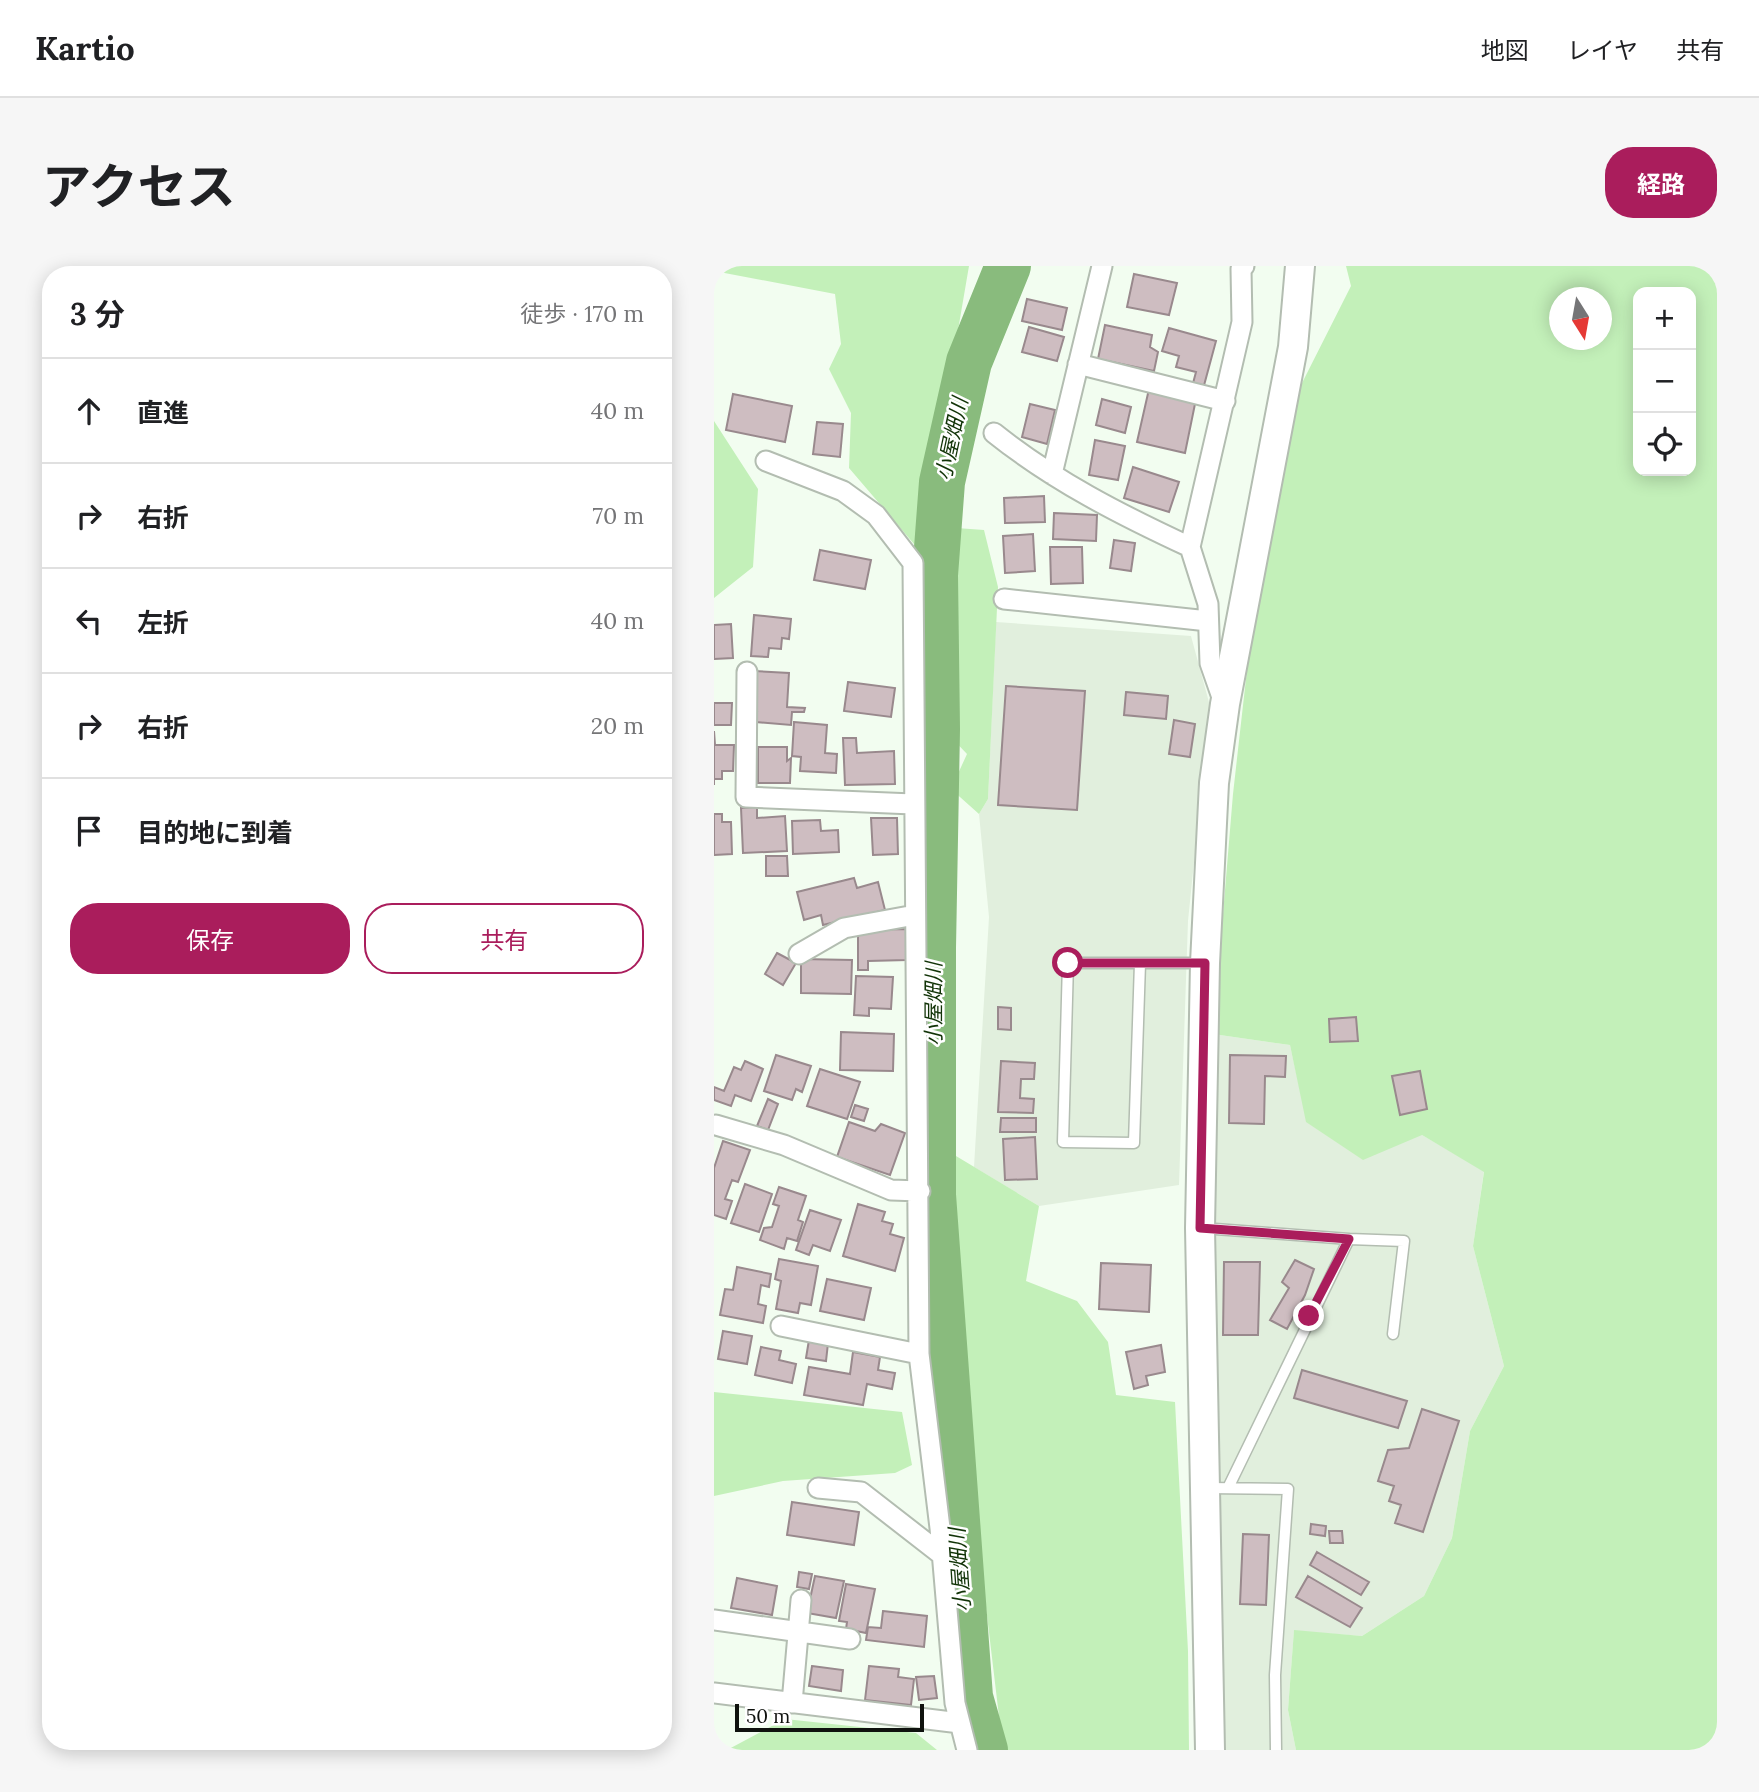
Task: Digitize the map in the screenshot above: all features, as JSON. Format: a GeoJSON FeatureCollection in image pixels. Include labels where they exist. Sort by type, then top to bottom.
{"type":"FeatureCollection","features":[{"type":"Feature","properties":{"kind":"street"},"geometry":{"type":"LineString","coordinates":[[1052,474],[1102,266]]}},
{"type":"Feature","properties":{"kind":"street"},"geometry":{"type":"LineString","coordinates":[[1225,704],[1210,663],[1208,604],[1190,547],[1242,322],[1241,269],[1244,266]]}},
{"type":"Feature","properties":{"kind":"street"},"geometry":{"type":"LineString","coordinates":[[1210,1750],[1216,1488],[1200,1228],[1205,963],[1214,783],[1225,704],[1293,347],[1300,266]]}},
{"type":"Feature","properties":{"kind":"street"},"geometry":{"type":"LineString","coordinates":[[1079,364],[1225,401]]}},
{"type":"Feature","properties":{"kind":"street"},"geometry":{"type":"LineString","coordinates":[[994,433],[1052,474],[1124,516],[1190,547]]}},
{"type":"Feature","properties":{"kind":"street"},"geometry":{"type":"LineString","coordinates":[[766,461],[843,491],[876,515],[914,563],[919,1354],[942,1555],[955,1703],[967,1750]]}},
{"type":"Feature","properties":{"kind":"street"},"geometry":{"type":"LineString","coordinates":[[1004,599],[1208,621]]}},
{"type":"Feature","properties":{"kind":"street"},"geometry":{"type":"LineString","coordinates":[[747,672],[746,797],[914,804]]}},
{"type":"Feature","properties":{"kind":"street"},"geometry":{"type":"LineString","coordinates":[[799,954],[844,928],[915,915]]}},
{"type":"Feature","properties":{"kind":"street"},"geometry":{"type":"LineString","coordinates":[[716,1125],[785,1146],[891,1190],[919,1191]]}},
{"type":"Feature","properties":{"kind":"street"},"geometry":{"type":"LineString","coordinates":[[781,1326],[919,1354]]}},
{"type":"Feature","properties":{"kind":"street"},"geometry":{"type":"LineString","coordinates":[[818,1488],[861,1492],[942,1555]]}},
{"type":"Feature","properties":{"kind":"street"},"geometry":{"type":"LineString","coordinates":[[792,1703],[801,1600]]}},
{"type":"Feature","properties":{"kind":"street"},"geometry":{"type":"LineString","coordinates":[[714,1620],[850,1639]]}},
{"type":"Feature","properties":{"kind":"street"},"geometry":{"type":"LineString","coordinates":[[714,1693],[960,1723]]}},
{"type":"Feature","properties":{"kind":"lane"},"geometry":{"type":"LineString","coordinates":[[1140,963],[1134,1143],[1063,1142],[1068,963],[1140,963],[1205,963]]}},
{"type":"Feature","properties":{"kind":"lane"},"geometry":{"type":"LineString","coordinates":[[1200,1228],[1404,1241],[1393,1334]]}},
{"type":"Feature","properties":{"kind":"lane"},"geometry":{"type":"LineString","coordinates":[[1276,1750],[1275,1675],[1288,1489],[1216,1488],[1349,1239]]}},
{"type":"Feature","properties":{"kind":"shaded area"},"geometry":{"type":"Polygon","coordinates":[[[996,622],[1191,636],[1210,706],[1188,921],[1179,1185],[1039,1206],[974,1167],[989,917],[979,814],[988,799],[996,622]]]}},
{"type":"Feature","properties":{"kind":"shaded area"},"geometry":{"type":"Polygon","coordinates":[[[1213,1034],[1290,1045],[1307,1122],[1422,1135],[1484,1171],[1473,1246],[1504,1366],[1470,1431],[1452,1538],[1424,1596],[1362,1636],[1294,1631],[1288,1710],[1296,1750],[1221,1750],[1212,1428],[1213,1034]]]}},
{"type":"Feature","properties":{"kind":"green space"},"geometry":{"type":"Polygon","coordinates":[[[714,266],[969,266],[930,494],[929,526],[984,530],[998,587],[988,799],[979,814],[951,789],[967,754],[947,733],[944,607],[914,544],[849,468],[851,413],[829,369],[841,344],[835,294],[714,271],[714,266]]]}},
{"type":"Feature","properties":{"kind":"green space"},"geometry":{"type":"Polygon","coordinates":[[[1346,266],[1717,266],[1717,1750],[1296,1750],[1288,1710],[1294,1630],[1362,1636],[1424,1596],[1452,1538],[1470,1431],[1504,1366],[1473,1246],[1484,1172],[1422,1135],[1363,1160],[1306,1122],[1290,1045],[1213,1034],[1233,794],[1254,608],[1301,385],[1351,286],[1346,266]]]}},
{"type":"Feature","properties":{"kind":"green space"},"geometry":{"type":"Polygon","coordinates":[[[714,421],[758,489],[753,567],[714,598],[714,421]]]}},
{"type":"Feature","properties":{"kind":"green space"},"geometry":{"type":"Polygon","coordinates":[[[951,1153],[1039,1206],[1026,1281],[1077,1301],[1108,1342],[1116,1395],[1175,1402],[1188,1651],[1189,1750],[1003,1750],[978,1540],[951,1153]]]}},
{"type":"Feature","properties":{"kind":"green space"},"geometry":{"type":"Polygon","coordinates":[[[714,1392],[902,1412],[912,1465],[895,1473],[783,1481],[714,1496],[714,1392]]]}},
{"type":"Feature","properties":{"kind":"green space"},"geometry":{"type":"Polygon","coordinates":[[[785,1719],[916,1733],[937,1750],[727,1750],[785,1719]]]}},
{"type":"Feature","properties":{"kind":"building"},"geometry":{"type":"Polygon","coordinates":[[[1134,274],[1177,283],[1169,315],[1127,307],[1134,274]]]}},
{"type":"Feature","properties":{"kind":"building"},"geometry":{"type":"Polygon","coordinates":[[[1027,299],[1067,308],[1062,330],[1022,321],[1027,299]]]}},
{"type":"Feature","properties":{"kind":"building"},"geometry":{"type":"Polygon","coordinates":[[[1105,325],[1152,335],[1150,347],[1158,352],[1154,371],[1098,359],[1105,325]]]}},
{"type":"Feature","properties":{"kind":"building"},"geometry":{"type":"Polygon","coordinates":[[[1029,327],[1064,337],[1057,361],[1022,352],[1029,327]]]}},
{"type":"Feature","properties":{"kind":"building"},"geometry":{"type":"Polygon","coordinates":[[[1169,328],[1216,341],[1203,389],[1192,387],[1196,372],[1176,367],[1179,356],[1162,351],[1169,328]]]}},
{"type":"Feature","properties":{"kind":"building"},"geometry":{"type":"Polygon","coordinates":[[[1149,389],[1196,399],[1185,453],[1137,442],[1149,389]]]}},
{"type":"Feature","properties":{"kind":"building"},"geometry":{"type":"Polygon","coordinates":[[[733,394],[792,406],[785,442],[726,430],[733,394]]]}},
{"type":"Feature","properties":{"kind":"building"},"geometry":{"type":"Polygon","coordinates":[[[1102,399],[1131,407],[1125,433],[1096,425],[1102,399]]]}},
{"type":"Feature","properties":{"kind":"building"},"geometry":{"type":"Polygon","coordinates":[[[1030,404],[1055,410],[1047,444],[1022,437],[1030,404]]]}},
{"type":"Feature","properties":{"kind":"building"},"geometry":{"type":"Polygon","coordinates":[[[817,422],[843,424],[840,457],[813,454],[817,422]]]}},
{"type":"Feature","properties":{"kind":"building"},"geometry":{"type":"Polygon","coordinates":[[[1095,440],[1125,446],[1118,480],[1089,475],[1095,440]]]}},
{"type":"Feature","properties":{"kind":"building"},"geometry":{"type":"Polygon","coordinates":[[[1133,467],[1179,482],[1169,512],[1124,498],[1133,467]]]}},
{"type":"Feature","properties":{"kind":"building"},"geometry":{"type":"Polygon","coordinates":[[[1044,496],[1045,522],[1005,523],[1004,498],[1044,496]]]}},
{"type":"Feature","properties":{"kind":"building"},"geometry":{"type":"Polygon","coordinates":[[[1054,513],[1097,515],[1096,541],[1053,539],[1054,513]]]}},
{"type":"Feature","properties":{"kind":"building"},"geometry":{"type":"Polygon","coordinates":[[[1033,534],[1035,571],[1005,573],[1003,536],[1033,534]]]}},
{"type":"Feature","properties":{"kind":"building"},"geometry":{"type":"Polygon","coordinates":[[[1114,540],[1135,543],[1131,571],[1110,568],[1114,540]]]}},
{"type":"Feature","properties":{"kind":"building"},"geometry":{"type":"Polygon","coordinates":[[[1050,547],[1082,547],[1083,583],[1051,584],[1050,547]]]}},
{"type":"Feature","properties":{"kind":"building"},"geometry":{"type":"Polygon","coordinates":[[[820,550],[871,560],[865,589],[814,580],[820,550]]]}},
{"type":"Feature","properties":{"kind":"building"},"geometry":{"type":"Polygon","coordinates":[[[754,615],[791,619],[789,639],[782,638],[781,649],[769,648],[768,657],[751,656],[754,615]]]}},
{"type":"Feature","properties":{"kind":"building"},"geometry":{"type":"Polygon","coordinates":[[[731,624],[733,658],[714,659],[714,625],[731,624]]]}},
{"type":"Feature","properties":{"kind":"building"},"geometry":{"type":"Polygon","coordinates":[[[753,671],[789,673],[787,707],[805,708],[804,712],[792,712],[791,725],[756,722],[757,712],[750,711],[753,671]]]}},
{"type":"Feature","properties":{"kind":"building"},"geometry":{"type":"Polygon","coordinates":[[[848,682],[895,688],[891,717],[844,711],[848,682]]]}},
{"type":"Feature","properties":{"kind":"building"},"geometry":{"type":"Polygon","coordinates":[[[1006,686],[1085,691],[1077,810],[998,805],[1006,686]]]}},
{"type":"Feature","properties":{"kind":"building"},"geometry":{"type":"Polygon","coordinates":[[[1126,692],[1168,696],[1166,719],[1124,715],[1126,692]]]}},
{"type":"Feature","properties":{"kind":"building"},"geometry":{"type":"Polygon","coordinates":[[[714,703],[732,703],[731,725],[714,725],[714,703]]]}},
{"type":"Feature","properties":{"kind":"building"},"geometry":{"type":"Polygon","coordinates":[[[1174,720],[1195,724],[1190,757],[1169,754],[1174,720]]]}},
{"type":"Feature","properties":{"kind":"building"},"geometry":{"type":"Polygon","coordinates":[[[794,722],[827,725],[825,753],[837,754],[836,773],[800,771],[801,757],[792,756],[794,722]]]}},
{"type":"Feature","properties":{"kind":"building"},"geometry":{"type":"Polygon","coordinates":[[[714,731],[715,745],[734,745],[733,771],[722,771],[722,779],[714,779],[714,731]]]}},
{"type":"Feature","properties":{"kind":"building"},"geometry":{"type":"Polygon","coordinates":[[[843,738],[856,738],[857,753],[894,751],[895,784],[845,785],[843,738]]]}},
{"type":"Feature","properties":{"kind":"building"},"geometry":{"type":"Polygon","coordinates":[[[758,747],[787,747],[787,761],[791,758],[790,783],[758,783],[758,747]]]}},
{"type":"Feature","properties":{"kind":"building"},"geometry":{"type":"Polygon","coordinates":[[[757,807],[757,818],[785,816],[787,851],[743,853],[741,808],[757,807]]]}},
{"type":"Feature","properties":{"kind":"building"},"geometry":{"type":"Polygon","coordinates":[[[714,814],[722,814],[722,822],[731,822],[732,854],[714,855],[714,814]]]}},
{"type":"Feature","properties":{"kind":"building"},"geometry":{"type":"Polygon","coordinates":[[[871,818],[897,818],[898,854],[873,855],[871,818]]]}},
{"type":"Feature","properties":{"kind":"building"},"geometry":{"type":"Polygon","coordinates":[[[820,820],[821,831],[838,830],[839,852],[793,854],[792,821],[820,820]]]}},
{"type":"Feature","properties":{"kind":"building"},"geometry":{"type":"Polygon","coordinates":[[[766,856],[787,856],[788,876],[766,876],[766,856]]]}},
{"type":"Feature","properties":{"kind":"building"},"geometry":{"type":"Polygon","coordinates":[[[854,878],[857,888],[878,882],[885,910],[823,925],[821,915],[804,920],[797,892],[854,878]]]}},
{"type":"Feature","properties":{"kind":"building"},"geometry":{"type":"Polygon","coordinates":[[[906,929],[907,960],[868,961],[868,970],[858,970],[858,930],[906,929]]]}},
{"type":"Feature","properties":{"kind":"building"},"geometry":{"type":"Polygon","coordinates":[[[777,953],[796,963],[783,985],[765,974],[777,953]]]}},
{"type":"Feature","properties":{"kind":"building"},"geometry":{"type":"Polygon","coordinates":[[[801,959],[852,960],[851,994],[801,993],[801,959]]]}},
{"type":"Feature","properties":{"kind":"building"},"geometry":{"type":"Polygon","coordinates":[[[856,976],[893,977],[891,1009],[869,1008],[869,1016],[854,1015],[856,976]]]}},
{"type":"Feature","properties":{"kind":"building"},"geometry":{"type":"Polygon","coordinates":[[[998,1007],[1011,1008],[1011,1030],[998,1029],[998,1007]]]}},
{"type":"Feature","properties":{"kind":"building"},"geometry":{"type":"Polygon","coordinates":[[[1356,1017],[1358,1041],[1330,1042],[1329,1019],[1356,1017]]]}},
{"type":"Feature","properties":{"kind":"building"},"geometry":{"type":"Polygon","coordinates":[[[841,1032],[894,1034],[893,1071],[840,1070],[841,1032]]]}},
{"type":"Feature","properties":{"kind":"building"},"geometry":{"type":"Polygon","coordinates":[[[776,1055],[811,1066],[802,1092],[796,1089],[792,1100],[764,1091],[776,1055]]]}},
{"type":"Feature","properties":{"kind":"building"},"geometry":{"type":"Polygon","coordinates":[[[1230,1055],[1286,1056],[1285,1077],[1265,1076],[1264,1124],[1229,1123],[1230,1055]]]}},
{"type":"Feature","properties":{"kind":"building"},"geometry":{"type":"Polygon","coordinates":[[[745,1061],[763,1069],[751,1101],[735,1095],[731,1106],[714,1100],[714,1087],[724,1091],[734,1067],[741,1070],[745,1061]]]}},
{"type":"Feature","properties":{"kind":"building"},"geometry":{"type":"Polygon","coordinates":[[[1001,1061],[1035,1063],[1034,1079],[1021,1079],[1020,1098],[1034,1099],[1033,1113],[998,1112],[1001,1061]]]}},
{"type":"Feature","properties":{"kind":"building"},"geometry":{"type":"Polygon","coordinates":[[[820,1069],[860,1082],[847,1119],[807,1106],[820,1069]]]}},
{"type":"Feature","properties":{"kind":"building"},"geometry":{"type":"Polygon","coordinates":[[[1420,1071],[1427,1109],[1400,1115],[1392,1076],[1420,1071]]]}},
{"type":"Feature","properties":{"kind":"building"},"geometry":{"type":"Polygon","coordinates":[[[768,1099],[778,1104],[768,1130],[757,1126],[768,1099]]]}},
{"type":"Feature","properties":{"kind":"building"},"geometry":{"type":"Polygon","coordinates":[[[855,1105],[868,1109],[864,1121],[851,1117],[855,1105]]]}},
{"type":"Feature","properties":{"kind":"building"},"geometry":{"type":"Polygon","coordinates":[[[1001,1118],[1036,1118],[1036,1132],[1000,1132],[1001,1118]]]}},
{"type":"Feature","properties":{"kind":"building"},"geometry":{"type":"Polygon","coordinates":[[[849,1122],[875,1131],[881,1124],[905,1133],[890,1175],[837,1157],[849,1122]]]}},
{"type":"Feature","properties":{"kind":"building"},"geometry":{"type":"Polygon","coordinates":[[[1035,1137],[1037,1179],[1005,1180],[1003,1139],[1035,1137]]]}},
{"type":"Feature","properties":{"kind":"building"},"geometry":{"type":"Polygon","coordinates":[[[723,1141],[750,1150],[738,1182],[732,1180],[725,1199],[732,1201],[726,1219],[714,1215],[714,1168],[723,1141]]]}},
{"type":"Feature","properties":{"kind":"building"},"geometry":{"type":"Polygon","coordinates":[[[745,1184],[772,1194],[759,1232],[731,1223],[745,1184]]]}},
{"type":"Feature","properties":{"kind":"building"},"geometry":{"type":"Polygon","coordinates":[[[779,1187],[806,1196],[798,1220],[803,1222],[797,1241],[787,1238],[784,1249],[760,1240],[764,1228],[772,1227],[779,1206],[773,1204],[779,1187]]]}},
{"type":"Feature","properties":{"kind":"building"},"geometry":{"type":"Polygon","coordinates":[[[858,1204],[885,1212],[882,1221],[893,1224],[890,1234],[904,1238],[895,1271],[843,1256],[858,1204]]]}},
{"type":"Feature","properties":{"kind":"building"},"geometry":{"type":"Polygon","coordinates":[[[810,1210],[841,1220],[830,1251],[813,1245],[809,1255],[796,1250],[810,1210]]]}},
{"type":"Feature","properties":{"kind":"building"},"geometry":{"type":"Polygon","coordinates":[[[779,1259],[818,1266],[811,1305],[800,1303],[798,1313],[776,1309],[781,1281],[775,1279],[779,1259]]]}},
{"type":"Feature","properties":{"kind":"building"},"geometry":{"type":"Polygon","coordinates":[[[1295,1260],[1314,1269],[1305,1295],[1287,1329],[1270,1320],[1289,1288],[1282,1282],[1295,1260]]]}},
{"type":"Feature","properties":{"kind":"building"},"geometry":{"type":"Polygon","coordinates":[[[1224,1262],[1260,1262],[1258,1335],[1223,1335],[1224,1262]]]}},
{"type":"Feature","properties":{"kind":"building"},"geometry":{"type":"Polygon","coordinates":[[[1101,1263],[1151,1265],[1149,1312],[1099,1309],[1101,1263]]]}},
{"type":"Feature","properties":{"kind":"building"},"geometry":{"type":"Polygon","coordinates":[[[737,1267],[771,1274],[769,1287],[761,1285],[758,1304],[766,1306],[763,1323],[720,1315],[725,1289],[733,1290],[737,1267]]]}},
{"type":"Feature","properties":{"kind":"building"},"geometry":{"type":"Polygon","coordinates":[[[827,1279],[871,1288],[864,1320],[820,1311],[827,1279]]]}},
{"type":"Feature","properties":{"kind":"building"},"geometry":{"type":"Polygon","coordinates":[[[723,1331],[752,1336],[747,1364],[718,1359],[723,1331]]]}},
{"type":"Feature","properties":{"kind":"building"},"geometry":{"type":"Polygon","coordinates":[[[809,1340],[828,1343],[826,1361],[806,1358],[809,1340]]]}},
{"type":"Feature","properties":{"kind":"building"},"geometry":{"type":"Polygon","coordinates":[[[1161,1345],[1165,1372],[1146,1376],[1148,1385],[1134,1389],[1126,1352],[1161,1345]]]}},
{"type":"Feature","properties":{"kind":"building"},"geometry":{"type":"Polygon","coordinates":[[[761,1347],[781,1351],[779,1360],[796,1364],[792,1383],[755,1375],[761,1347]]]}},
{"type":"Feature","properties":{"kind":"building"},"geometry":{"type":"Polygon","coordinates":[[[853,1352],[880,1357],[878,1370],[895,1373],[892,1389],[867,1384],[863,1405],[804,1395],[809,1367],[850,1374],[853,1352]]]}},
{"type":"Feature","properties":{"kind":"building"},"geometry":{"type":"Polygon","coordinates":[[[1302,1370],[1407,1401],[1398,1428],[1294,1398],[1302,1370]]]}},
{"type":"Feature","properties":{"kind":"building"},"geometry":{"type":"Polygon","coordinates":[[[1422,1409],[1459,1421],[1423,1532],[1395,1523],[1401,1505],[1389,1501],[1394,1486],[1378,1481],[1388,1450],[1409,1448],[1422,1409]]]}},
{"type":"Feature","properties":{"kind":"building"},"geometry":{"type":"Polygon","coordinates":[[[792,1502],[859,1512],[854,1545],[787,1535],[792,1502]]]}},
{"type":"Feature","properties":{"kind":"building"},"geometry":{"type":"Polygon","coordinates":[[[1311,1524],[1326,1526],[1325,1536],[1310,1534],[1311,1524]]]}},
{"type":"Feature","properties":{"kind":"building"},"geometry":{"type":"Polygon","coordinates":[[[1329,1531],[1342,1531],[1343,1543],[1330,1543],[1329,1531]]]}},
{"type":"Feature","properties":{"kind":"building"},"geometry":{"type":"Polygon","coordinates":[[[1243,1534],[1269,1535],[1266,1605],[1240,1604],[1243,1534]]]}},
{"type":"Feature","properties":{"kind":"building"},"geometry":{"type":"Polygon","coordinates":[[[1317,1552],[1369,1582],[1361,1595],[1310,1565],[1317,1552]]]}},
{"type":"Feature","properties":{"kind":"building"},"geometry":{"type":"Polygon","coordinates":[[[799,1572],[812,1574],[809,1589],[797,1587],[799,1572]]]}},
{"type":"Feature","properties":{"kind":"building"},"geometry":{"type":"Polygon","coordinates":[[[815,1576],[844,1581],[836,1618],[807,1613],[815,1576]]]}},
{"type":"Feature","properties":{"kind":"building"},"geometry":{"type":"Polygon","coordinates":[[[1308,1576],[1362,1608],[1350,1627],[1296,1597],[1308,1576]]]}},
{"type":"Feature","properties":{"kind":"building"},"geometry":{"type":"Polygon","coordinates":[[[737,1578],[777,1586],[772,1615],[731,1608],[737,1578]]]}},
{"type":"Feature","properties":{"kind":"building"},"geometry":{"type":"Polygon","coordinates":[[[846,1584],[875,1589],[866,1633],[846,1629],[847,1622],[839,1621],[846,1584]]]}},
{"type":"Feature","properties":{"kind":"building"},"geometry":{"type":"Polygon","coordinates":[[[883,1611],[927,1616],[924,1647],[866,1640],[868,1627],[881,1628],[883,1611]]]}},
{"type":"Feature","properties":{"kind":"building"},"geometry":{"type":"Polygon","coordinates":[[[812,1666],[843,1670],[841,1691],[809,1686],[812,1666]]]}},
{"type":"Feature","properties":{"kind":"building"},"geometry":{"type":"Polygon","coordinates":[[[869,1666],[899,1669],[898,1677],[914,1679],[911,1705],[865,1700],[869,1666]]]}},
{"type":"Feature","properties":{"kind":"building"},"geometry":{"type":"Polygon","coordinates":[[[934,1676],[937,1698],[919,1700],[916,1677],[934,1676]]]}},
{"type":"Feature","properties":{"kind":"waterway","name":"小屋畑川"},"geometry":{"type":"LineString","coordinates":[[985,1750],[970,1697],[933,1195],[933,948],[937,729],[935,575],[942,482],[969,362],[1008,266]]}},
{"type":"Feature","properties":{"kind":"route"},"geometry":{"type":"LineString","coordinates":[[1068,963],[1205,963],[1200,1228],[1349,1239],[1309,1316]]}}]}
